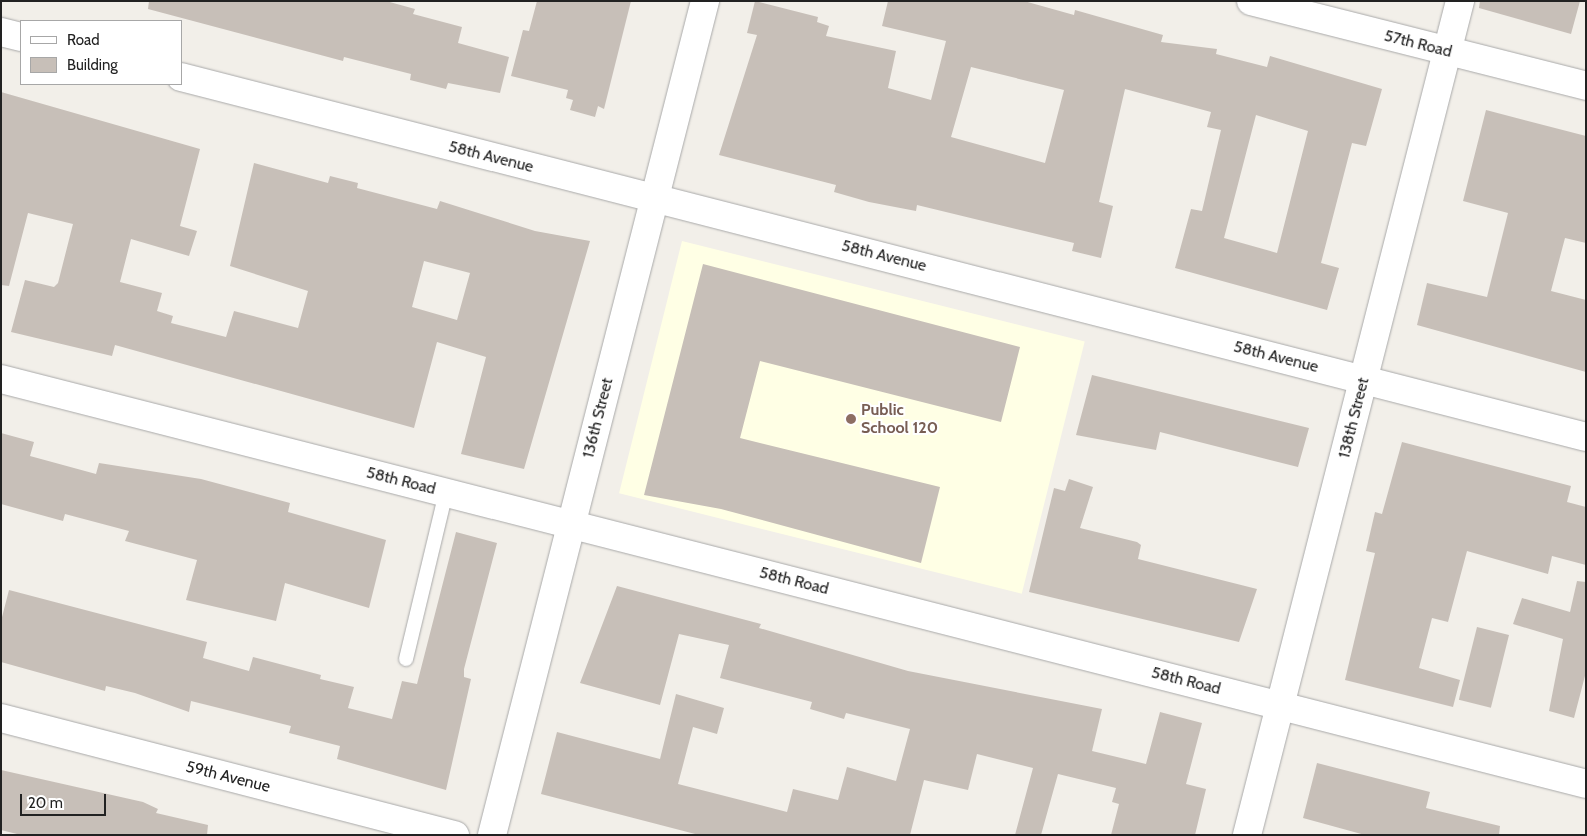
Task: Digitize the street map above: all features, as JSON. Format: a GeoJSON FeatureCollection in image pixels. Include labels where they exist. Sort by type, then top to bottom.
{"type":"FeatureCollection","features":[{"type":"Feature","properties":{"kind":"street","name":"136th Street"},"geometry":{"type":"LineString","coordinates":[[492,835],[705,1]]}},
{"type":"Feature","properties":{"kind":"street","name":"57th Road"},"geometry":{"type":"LineString","coordinates":[[1251,1],[1586,86]]}},
{"type":"Feature","properties":{"kind":"street","name":"138th Street"},"geometry":{"type":"LineString","coordinates":[[1246,835],[1460,1]]}},
{"type":"Feature","properties":{"kind":"street"},"geometry":{"type":"LineString","coordinates":[[1,32],[20,37]]}},
{"type":"Feature","properties":{"kind":"street","name":"58th Avenue"},"geometry":{"type":"LineString","coordinates":[[182,78],[1586,437]]}},
{"type":"Feature","properties":{"kind":"street","name":"58th Road"},"geometry":{"type":"LineString","coordinates":[[1,379],[1586,784]]}},
{"type":"Feature","properties":{"kind":"street","name":"59th Avenue"},"geometry":{"type":"LineString","coordinates":[[1,718],[455,835]]}},
{"type":"Feature","properties":{"kind":"lane"},"geometry":{"type":"LineString","coordinates":[[406,659],[446,492]]}},
{"type":"Feature","properties":{"kind":"shaded area","name":"Public School 120"},"geometry":{"type":"Polygon","coordinates":[[[682,241],[1085,341],[1022,594],[619,493],[682,241]]]}},
{"type":"Feature","properties":{"kind":"building"},"geometry":{"type":"Polygon","coordinates":[[[149,1],[386,1],[415,9],[413,14],[462,27],[458,43],[509,57],[500,93],[448,83],[446,89],[410,80],[411,74],[344,57],[343,61],[148,9],[149,1]]]}},
{"type":"Feature","properties":{"kind":"building"},"geometry":{"type":"Polygon","coordinates":[[[537,1],[631,1],[604,109],[598,106],[595,117],[570,110],[573,100],[566,98],[568,90],[511,76],[523,30],[529,31],[537,1]]]}},
{"type":"Feature","properties":{"kind":"building"},"geometry":{"type":"Polygon","coordinates":[[[755,1],[818,17],[817,22],[829,26],[826,36],[896,51],[888,88],[931,100],[946,41],[882,26],[888,1],[1024,1],[1074,15],[1075,10],[1163,35],[1161,42],[1217,49],[1216,54],[1267,67],[1270,56],[1382,89],[1366,146],[1352,143],[1321,263],[1339,268],[1327,310],[1175,268],[1191,209],[1202,211],[1221,130],[1207,127],[1211,112],[1125,89],[1099,202],[1113,206],[1101,258],[1072,251],[1074,243],[917,205],[916,211],[869,202],[834,192],[836,185],[719,155],[757,35],[747,33],[755,1]],[[971,67],[951,137],[1045,163],[1064,90],[971,67]],[[1256,115],[1224,238],[1277,253],[1308,131],[1256,115]]]}},
{"type":"Feature","properties":{"kind":"building"},"geometry":{"type":"Polygon","coordinates":[[[1480,1],[1580,1],[1571,34],[1479,8],[1480,1]]]}},
{"type":"Feature","properties":{"kind":"building"},"geometry":{"type":"Polygon","coordinates":[[[1,92],[200,149],[180,226],[197,231],[189,256],[131,239],[120,282],[162,293],[157,311],[173,316],[171,323],[226,337],[234,311],[298,328],[308,291],[230,266],[254,163],[328,183],[330,176],[358,183],[357,188],[437,209],[440,201],[535,231],[590,241],[524,469],[461,454],[486,357],[437,342],[414,428],[115,345],[112,356],[11,332],[25,280],[54,287],[58,283],[73,224],[28,213],[9,286],[1,285],[1,92]],[[424,261],[412,307],[457,320],[470,273],[424,261]]]}},
{"type":"Feature","properties":{"kind":"building"},"geometry":{"type":"Polygon","coordinates":[[[1486,110],[1586,136],[1586,243],[1565,238],[1551,291],[1586,300],[1586,372],[1417,325],[1427,283],[1487,297],[1508,213],[1463,201],[1486,110]]]}},
{"type":"Feature","properties":{"kind":"building"},"geometry":{"type":"Polygon","coordinates":[[[703,264],[1020,347],[1001,422],[760,361],[740,438],[940,487],[921,563],[721,509],[644,495],[703,264]]]}},
{"type":"Feature","properties":{"kind":"building"},"geometry":{"type":"Polygon","coordinates":[[[1092,375],[1309,428],[1298,467],[1160,432],[1156,450],[1076,435],[1092,375]]]}},
{"type":"Feature","properties":{"kind":"building"},"geometry":{"type":"Polygon","coordinates":[[[1,433],[34,442],[30,456],[96,474],[99,463],[201,479],[290,503],[288,512],[386,540],[369,608],[285,583],[276,621],[186,600],[197,560],[125,541],[129,531],[65,514],[63,521],[1,504],[1,433]]]}},
{"type":"Feature","properties":{"kind":"building"},"geometry":{"type":"Polygon","coordinates":[[[1402,442],[1571,486],[1567,502],[1586,507],[1586,565],[1552,556],[1548,574],[1467,551],[1448,622],[1432,618],[1419,668],[1460,680],[1453,707],[1345,680],[1375,553],[1366,551],[1375,512],[1382,514],[1402,442]]]}},
{"type":"Feature","properties":{"kind":"building"},"geometry":{"type":"Polygon","coordinates":[[[1069,479],[1093,487],[1080,528],[1137,542],[1141,545],[1138,559],[1257,589],[1239,642],[1029,592],[1054,488],[1065,491],[1069,479]]]}},
{"type":"Feature","properties":{"kind":"building"},"geometry":{"type":"Polygon","coordinates":[[[456,532],[497,543],[464,669],[464,677],[471,679],[446,790],[337,759],[340,746],[289,733],[291,726],[191,701],[189,712],[135,693],[106,686],[105,691],[1,662],[1,621],[9,590],[207,642],[203,658],[249,671],[253,657],[321,675],[320,679],[354,687],[348,708],[392,719],[402,681],[417,684],[456,532]]]}},
{"type":"Feature","properties":{"kind":"building"},"geometry":{"type":"Polygon","coordinates":[[[1577,581],[1586,582],[1586,672],[1574,718],[1549,711],[1563,639],[1513,624],[1522,598],[1570,612],[1577,581]]]}},
{"type":"Feature","properties":{"kind":"building"},"geometry":{"type":"Polygon","coordinates":[[[617,586],[761,624],[759,628],[908,671],[1102,709],[1092,751],[1146,764],[1160,712],[1202,723],[1186,784],[1206,789],[1195,835],[1111,835],[1119,804],[1112,802],[1116,788],[1058,774],[1041,835],[1015,835],[1033,768],[977,754],[968,790],[924,780],[910,835],[699,835],[541,794],[557,732],[660,759],[676,694],[724,708],[717,734],[693,727],[678,784],[787,812],[793,789],[838,800],[847,767],[896,781],[910,729],[846,713],[844,719],[810,709],[812,702],[720,678],[729,645],[679,634],[660,705],[580,683],[617,586]]]}},
{"type":"Feature","properties":{"kind":"building"},"geometry":{"type":"Polygon","coordinates":[[[1477,627],[1509,635],[1491,708],[1459,700],[1477,627]]]}},
{"type":"Feature","properties":{"kind":"building"},"geometry":{"type":"Polygon","coordinates":[[[1317,763],[1430,792],[1426,808],[1500,826],[1499,835],[1365,835],[1303,818],[1317,763]]]}},
{"type":"Feature","properties":{"kind":"building"},"geometry":{"type":"Polygon","coordinates":[[[1,770],[143,802],[158,809],[156,813],[208,825],[207,835],[21,835],[1,830],[1,770]]]}},
{"type":"Feature","properties":{"kind":"place","name":"Public School 120"},"geometry":{"type":"Point","coordinates":[851,419]}}]}
